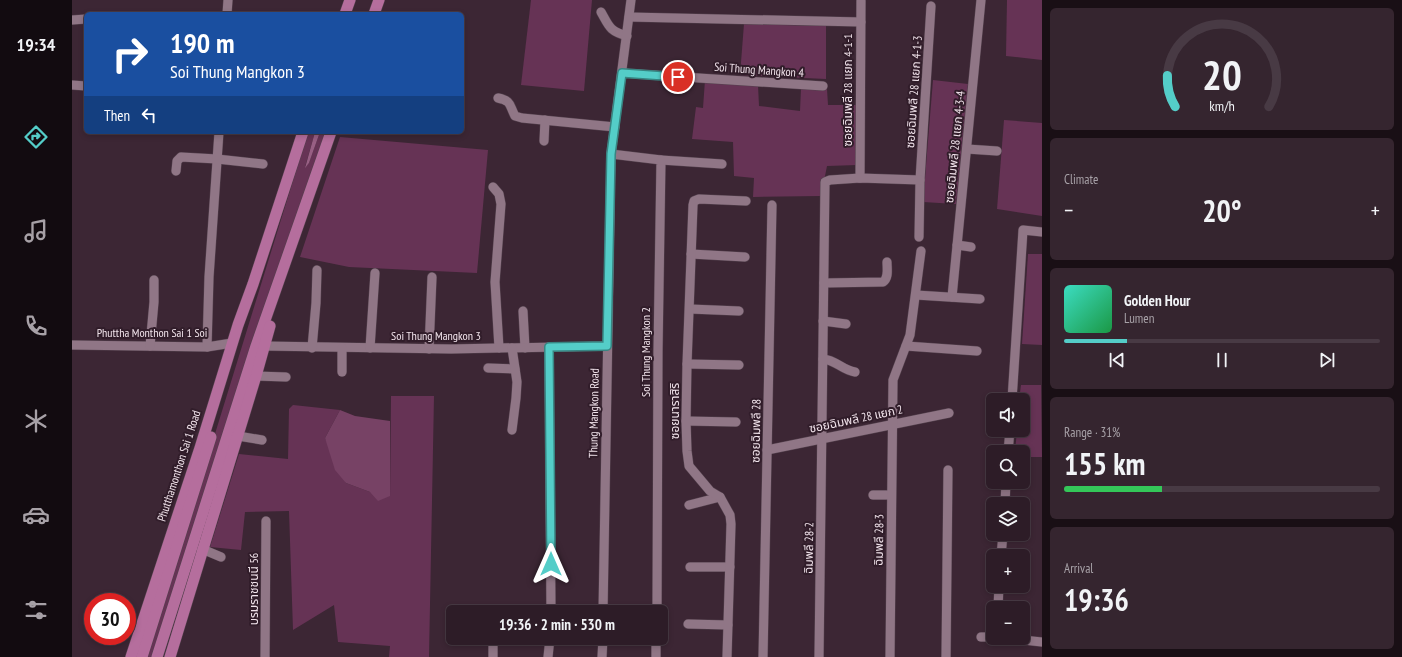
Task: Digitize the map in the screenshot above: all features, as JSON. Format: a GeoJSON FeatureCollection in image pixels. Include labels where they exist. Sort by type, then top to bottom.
{"type":"FeatureCollection","features":[{"type":"Feature","properties":{"kind":"main road"},"geometry":{"type":"LineString","coordinates":[[346,12],[350,0]]}},
{"type":"Feature","properties":{"kind":"main road"},"geometry":{"type":"LineString","coordinates":[[375,12],[379,0]]}},
{"type":"Feature","properties":{"kind":"main road","name":"Phutthamonthon Sai 1 Road"},"geometry":{"type":"LineString","coordinates":[[131,657],[200,448],[232,343],[302,134]]}},
{"type":"Feature","properties":{"kind":"main road"},"geometry":{"type":"LineString","coordinates":[[157,657],[256,346],[330,134]]}},
{"type":"Feature","properties":{"kind":"main road","name":"Phutthamonthon Sai 1 Road"},"geometry":{"type":"LineString","coordinates":[[142,657],[242,335],[253,284]]}},
{"type":"Feature","properties":{"kind":"main road"},"geometry":{"type":"LineString","coordinates":[[170,657],[256,376],[271,320],[276,292]]}},
{"type":"Feature","properties":{"kind":"street"},"geometry":{"type":"LineString","coordinates":[[227,12],[228,0]]}},
{"type":"Feature","properties":{"kind":"street","name":"Thung Mangkon Road"},"geometry":{"type":"LineString","coordinates":[[603,605],[611,154],[632,0]]}},
{"type":"Feature","properties":{"kind":"street","name":"ซอยฉิมพลี 28 แยก 4-3-4"},"geometry":{"type":"LineString","coordinates":[[952,297],[981,0]]}},
{"type":"Feature","properties":{"kind":"street","name":"ซอยฉิมพลี 28 แยก 4-1-1"},"geometry":{"type":"LineString","coordinates":[[860,178],[861,1]]}},
{"type":"Feature","properties":{"kind":"street","name":"ซอยฉิมพลี 28 แยก 4-1-3"},"geometry":{"type":"LineString","coordinates":[[919,237],[920,180],[931,6]]}},
{"type":"Feature","properties":{"kind":"street"},"geometry":{"type":"LineString","coordinates":[[601,12],[614,32],[627,36]]}},
{"type":"Feature","properties":{"kind":"street"},"geometry":{"type":"LineString","coordinates":[[629,17],[861,22]]}},
{"type":"Feature","properties":{"kind":"street"},"geometry":{"type":"LineString","coordinates":[[72,20],[84,19]]}},
{"type":"Feature","properties":{"kind":"street","name":"Soi Thung Mangkon 4"},"geometry":{"type":"LineString","coordinates":[[622,73],[823,86]]}},
{"type":"Feature","properties":{"kind":"street"},"geometry":{"type":"LineString","coordinates":[[72,86],[84,86]]}},
{"type":"Feature","properties":{"kind":"street"},"geometry":{"type":"LineString","coordinates":[[498,98],[507,100],[515,116],[522,118],[615,127]]}},
{"type":"Feature","properties":{"kind":"street"},"geometry":{"type":"LineString","coordinates":[[544,141],[545,120]]}},
{"type":"Feature","properties":{"kind":"street"},"geometry":{"type":"LineString","coordinates":[[207,346],[209,277],[220,134]]}},
{"type":"Feature","properties":{"kind":"street"},"geometry":{"type":"LineString","coordinates":[[967,149],[997,151]]}},
{"type":"Feature","properties":{"kind":"street"},"geometry":{"type":"LineString","coordinates":[[611,154],[661,160],[722,164]]}},
{"type":"Feature","properties":{"kind":"street"},"geometry":{"type":"LineString","coordinates":[[176,171],[177,161],[181,157],[263,164]]}},
{"type":"Feature","properties":{"kind":"street","name":"Soi Thung Mangkon 2"},"geometry":{"type":"LineString","coordinates":[[657,605],[658,352],[661,160]]}},
{"type":"Feature","properties":{"kind":"street"},"geometry":{"type":"LineString","coordinates":[[860,178],[920,180]]}},
{"type":"Feature","properties":{"kind":"street","name":"ฉิมพลี 28-2"},"geometry":{"type":"LineString","coordinates":[[819,657],[825,182],[830,180],[860,178]]}},
{"type":"Feature","properties":{"kind":"street"},"geometry":{"type":"LineString","coordinates":[[492,186],[499,194],[501,204],[494,282],[499,348]]}},
{"type":"Feature","properties":{"kind":"street","name":"ซอยนาราสิริ"},"geometry":{"type":"LineString","coordinates":[[726,657],[730,567],[730,515],[720,497],[710,491],[689,466],[686,422],[693,205],[694,201],[699,199],[746,201]]}},
{"type":"Feature","properties":{"kind":"street","name":"ซอยฉิมพลี 28"},"geometry":{"type":"LineString","coordinates":[[763,657],[772,205]]}},
{"type":"Feature","properties":{"kind":"street"},"geometry":{"type":"LineString","coordinates":[[1012,393],[1023,230],[1042,232]]}},
{"type":"Feature","properties":{"kind":"street"},"geometry":{"type":"LineString","coordinates":[[957,245],[971,246]]}},
{"type":"Feature","properties":{"kind":"street","name":"ฉิมพลี 28-3"},"geometry":{"type":"LineString","coordinates":[[890,657],[893,380],[910,335],[921,251]]}},
{"type":"Feature","properties":{"kind":"street"},"geometry":{"type":"LineString","coordinates":[[691,254],[745,257]]}},
{"type":"Feature","properties":{"kind":"street"},"geometry":{"type":"LineString","coordinates":[[824,283],[884,282],[886,281],[887,276],[887,262]]}},
{"type":"Feature","properties":{"kind":"street"},"geometry":{"type":"LineString","coordinates":[[312,348],[317,270]]}},
{"type":"Feature","properties":{"kind":"street"},"geometry":{"type":"LineString","coordinates":[[370,348],[375,273]]}},
{"type":"Feature","properties":{"kind":"street"},"geometry":{"type":"LineString","coordinates":[[429,349],[432,277]]}},
{"type":"Feature","properties":{"kind":"street"},"geometry":{"type":"LineString","coordinates":[[150,346],[154,302],[154,280]]}},
{"type":"Feature","properties":{"kind":"street"},"geometry":{"type":"LineString","coordinates":[[916,295],[980,299]]}},
{"type":"Feature","properties":{"kind":"street"},"geometry":{"type":"LineString","coordinates":[[690,309],[739,310]]}},
{"type":"Feature","properties":{"kind":"street"},"geometry":{"type":"LineString","coordinates":[[523,311],[525,348]]}},
{"type":"Feature","properties":{"kind":"street"},"geometry":{"type":"LineString","coordinates":[[823,321],[846,324]]}},
{"type":"Feature","properties":{"kind":"street","name":"Phuttha Monthon Sai 1 Soi"},"geometry":{"type":"LineString","coordinates":[[72,345],[207,346],[232,343]]}},
{"type":"Feature","properties":{"kind":"street","name":"Soi Thung Mangkon 3"},"geometry":{"type":"LineString","coordinates":[[264,346],[429,349],[607,346]]}},
{"type":"Feature","properties":{"kind":"street"},"geometry":{"type":"LineString","coordinates":[[906,346],[977,351]]}},
{"type":"Feature","properties":{"kind":"street"},"geometry":{"type":"LineString","coordinates":[[549,347],[551,605]]}},
{"type":"Feature","properties":{"kind":"street"},"geometry":{"type":"LineString","coordinates":[[342,348],[342,372]]}},
{"type":"Feature","properties":{"kind":"street"},"geometry":{"type":"LineString","coordinates":[[512,348],[517,391],[512,430]]}},
{"type":"Feature","properties":{"kind":"street"},"geometry":{"type":"LineString","coordinates":[[823,359],[830,359],[843,368],[855,372]]}},
{"type":"Feature","properties":{"kind":"street"},"geometry":{"type":"LineString","coordinates":[[687,364],[739,365]]}},
{"type":"Feature","properties":{"kind":"street"},"geometry":{"type":"LineString","coordinates":[[488,368],[515,369]]}},
{"type":"Feature","properties":{"kind":"street"},"geometry":{"type":"LineString","coordinates":[[256,376],[286,377]]}},
{"type":"Feature","properties":{"kind":"street","name":"ซอยฉิมพลี 28 แยก 2"},"geometry":{"type":"LineString","coordinates":[[767,450],[949,413]]}},
{"type":"Feature","properties":{"kind":"street"},"geometry":{"type":"LineString","coordinates":[[686,422],[736,422]]}},
{"type":"Feature","properties":{"kind":"street"},"geometry":{"type":"LineString","coordinates":[[238,436],[262,440]]}},
{"type":"Feature","properties":{"kind":"street"},"geometry":{"type":"LineString","coordinates":[[946,657],[948,470]]}},
{"type":"Feature","properties":{"kind":"street"},"geometry":{"type":"LineString","coordinates":[[873,495],[891,495]]}},
{"type":"Feature","properties":{"kind":"street"},"geometry":{"type":"LineString","coordinates":[[690,505],[720,497]]}},
{"type":"Feature","properties":{"kind":"street","name":"บรมราชชนนี 56"},"geometry":{"type":"LineString","coordinates":[[265,657],[266,521]]}},
{"type":"Feature","properties":{"kind":"street"},"geometry":{"type":"LineString","coordinates":[[202,549],[221,557]]}},
{"type":"Feature","properties":{"kind":"street"},"geometry":{"type":"LineString","coordinates":[[690,567],[730,567]]}},
{"type":"Feature","properties":{"kind":"street"},"geometry":{"type":"LineString","coordinates":[[688,624],[728,625]]}},
{"type":"Feature","properties":{"kind":"street"},"geometry":{"type":"LineString","coordinates":[[981,637],[986,637]]}},
{"type":"Feature","properties":{"kind":"street"},"geometry":{"type":"LineString","coordinates":[[1030,641],[1042,642]]}},
{"type":"Feature","properties":{"kind":"street"},"geometry":{"type":"LineString","coordinates":[[493,645],[493,657]]}},
{"type":"Feature","properties":{"kind":"street"},"geometry":{"type":"LineString","coordinates":[[548,657],[549,645]]}},
{"type":"Feature","properties":{"kind":"street"},"geometry":{"type":"LineString","coordinates":[[602,657],[603,645]]}},
{"type":"Feature","properties":{"kind":"street"},"geometry":{"type":"LineString","coordinates":[[656,645],[656,657]]}},
{"type":"Feature","properties":{"kind":"shaded area"},"geometry":{"type":"Polygon","coordinates":[[[531,0],[592,0],[584,91],[521,85],[531,0]]]}},
{"type":"Feature","properties":{"kind":"shaded area"},"geometry":{"type":"Polygon","coordinates":[[[1007,0],[1042,0],[1042,60],[1006,56],[1007,0]]]}},
{"type":"Feature","properties":{"kind":"shaded area"},"geometry":{"type":"Polygon","coordinates":[[[744,24],[826,26],[826,79],[740,75],[744,24]]]}},
{"type":"Feature","properties":{"kind":"shaded area"},"geometry":{"type":"Polygon","coordinates":[[[705,80],[758,85],[759,106],[800,111],[801,88],[827,89],[828,105],[858,105],[857,165],[827,166],[821,196],[753,197],[754,178],[734,176],[733,142],[692,139],[696,107],[703,108],[705,80]]]}},
{"type":"Feature","properties":{"kind":"shaded area"},"geometry":{"type":"Polygon","coordinates":[[[933,80],[968,84],[956,204],[923,202],[933,80]]]}},
{"type":"Feature","properties":{"kind":"shaded area"},"geometry":{"type":"Polygon","coordinates":[[[1004,120],[1042,123],[1042,216],[997,209],[1004,120]]]}},
{"type":"Feature","properties":{"kind":"shaded area"},"geometry":{"type":"Polygon","coordinates":[[[307,134],[314,134],[305,167],[309,163],[319,134],[325,134],[162,657],[137,657],[210,450],[307,134]]]}},
{"type":"Feature","properties":{"kind":"shaded area"},"geometry":{"type":"Polygon","coordinates":[[[314,134],[319,134],[309,163],[305,168],[314,134]]]}},
{"type":"Feature","properties":{"kind":"shaded area"},"geometry":{"type":"Polygon","coordinates":[[[340,137],[488,150],[477,273],[349,267],[300,257],[340,137]]]}},
{"type":"Feature","properties":{"kind":"shaded area"},"geometry":{"type":"Polygon","coordinates":[[[1028,254],[1042,254],[1042,345],[1022,344],[1028,254]]]}},
{"type":"Feature","properties":{"kind":"shaded area"},"geometry":{"type":"Polygon","coordinates":[[[1021,385],[1041,385],[1042,457],[1030,457],[1030,445],[1016,445],[1016,437],[1030,437],[1030,393],[1020,393],[1021,385]]]}},
{"type":"Feature","properties":{"kind":"shaded area"},"geometry":{"type":"Polygon","coordinates":[[[391,396],[434,396],[429,657],[389,657],[390,646],[338,642],[334,605],[293,630],[289,511],[245,512],[241,550],[210,547],[239,454],[288,459],[289,409],[293,405],[340,410],[325,438],[346,483],[370,492],[390,496],[391,396]]]}},
{"type":"Feature","properties":{"kind":"shaded area"},"geometry":{"type":"Polygon","coordinates":[[[340,410],[355,416],[390,421],[390,496],[378,501],[370,492],[346,483],[335,470],[325,438],[340,410]]]}},
{"type":"Feature","properties":{"kind":"route"},"geometry":{"type":"LineString","coordinates":[[551,564],[549,347],[607,346],[611,154],[622,73],[678,77]]}}]}
